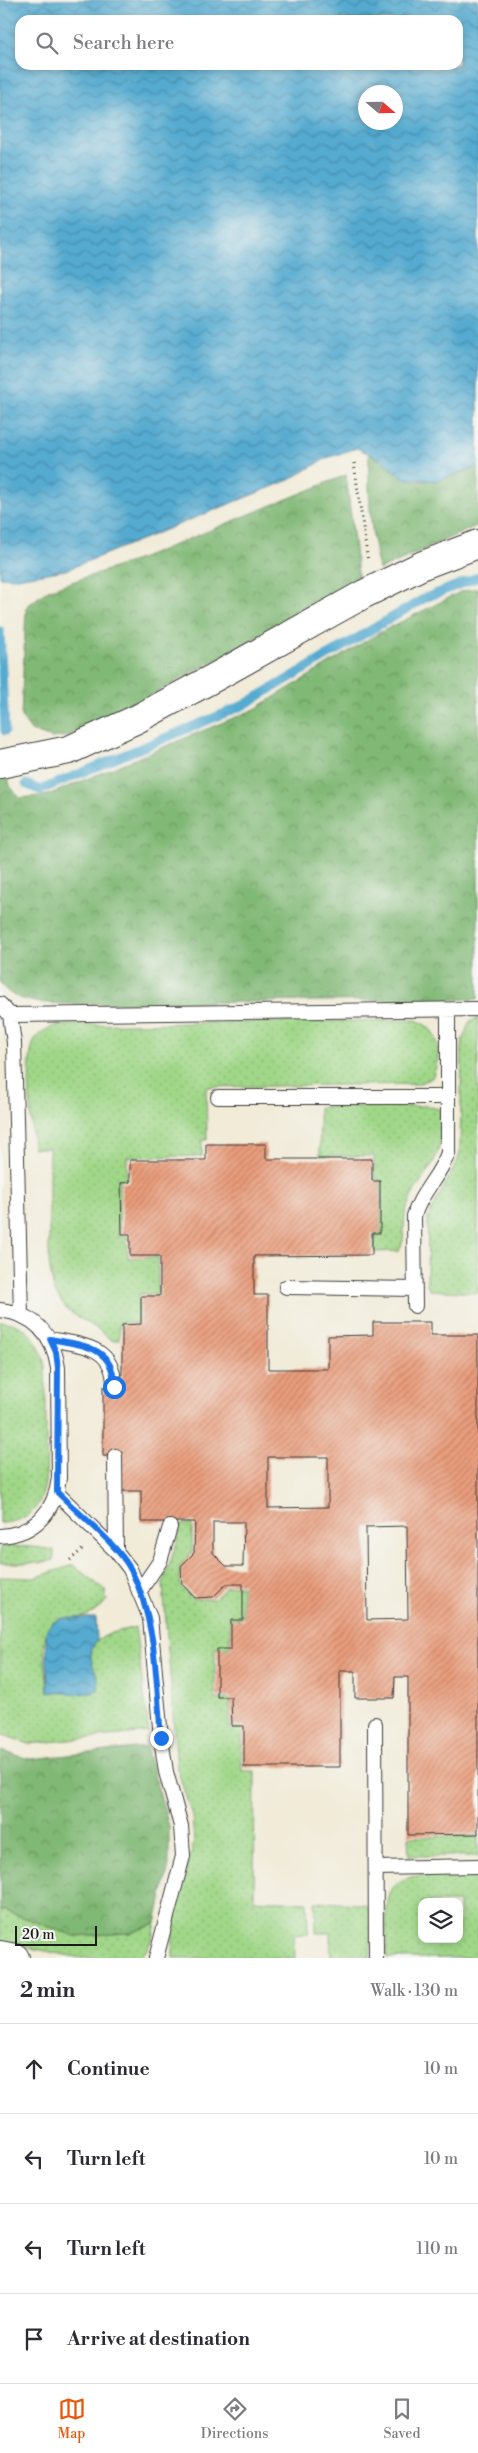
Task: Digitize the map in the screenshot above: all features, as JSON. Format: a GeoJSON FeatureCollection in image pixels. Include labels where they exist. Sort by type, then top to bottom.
{"type":"FeatureCollection","features":[{"type":"Feature","properties":{"kind":"street"},"geometry":{"type":"LineString","coordinates":[[0,764],[69,750],[137,719],[378,587],[422,565],[478,544]]}},
{"type":"Feature","properties":{"kind":"street"},"geometry":{"type":"LineString","coordinates":[[0,1955],[15,1958]]}},
{"type":"Feature","properties":{"kind":"lane"},"geometry":{"type":"LineString","coordinates":[[0,1004],[10,1015],[14,1043],[21,1315]]}},
{"type":"Feature","properties":{"kind":"lane"},"geometry":{"type":"LineString","coordinates":[[10,1015],[478,1009]]}},
{"type":"Feature","properties":{"kind":"lane"},"geometry":{"type":"LineString","coordinates":[[415,1306],[414,1216],[417,1204],[442,1169],[448,1152],[448,1010]]}},
{"type":"Feature","properties":{"kind":"lane"},"geometry":{"type":"LineString","coordinates":[[218,1096],[448,1097]]}},
{"type":"Feature","properties":{"kind":"lane"},"geometry":{"type":"LineString","coordinates":[[286,1287],[415,1288]]}},
{"type":"Feature","properties":{"kind":"lane"},"geometry":{"type":"LineString","coordinates":[[0,1310],[21,1315],[40,1327],[50,1339],[56,1352],[58,1368],[57,1492],[52,1507],[42,1519],[30,1528],[17,1534],[0,1536]]}},
{"type":"Feature","properties":{"kind":"lane"},"geometry":{"type":"LineString","coordinates":[[50,1339],[90,1346],[103,1355],[114,1372],[114,1387]]}},
{"type":"Feature","properties":{"kind":"lane"},"geometry":{"type":"LineString","coordinates":[[115,1456],[116,1551]]}},
{"type":"Feature","properties":{"kind":"lane"},"geometry":{"type":"LineString","coordinates":[[57,1492],[116,1551],[130,1569],[150,1618],[165,1764],[181,1826],[183,1856],[156,1958]]}},
{"type":"Feature","properties":{"kind":"lane"},"geometry":{"type":"LineString","coordinates":[[139,1592],[160,1561],[170,1527]]}},
{"type":"Feature","properties":{"kind":"lane"},"geometry":{"type":"LineString","coordinates":[[375,1724],[376,1958]]}},
{"type":"Feature","properties":{"kind":"lane"},"geometry":{"type":"LineString","coordinates":[[377,1868],[478,1866]]}},
{"type":"Feature","properties":{"kind":"path"},"geometry":{"type":"LineString","coordinates":[[354,463],[368,560],[378,587]]}},
{"type":"Feature","properties":{"kind":"green space"},"geometry":{"type":"Polygon","coordinates":[[[369,454],[410,480],[429,481],[440,479],[478,467],[478,525],[379,570],[370,512],[369,454]]]}},
{"type":"Feature","properties":{"kind":"green space"},"geometry":{"type":"Polygon","coordinates":[[[346,475],[359,583],[125,709],[68,736],[52,738],[31,731],[21,717],[26,607],[48,590],[137,560],[346,475]]]}},
{"type":"Feature","properties":{"kind":"green space"},"geometry":{"type":"Polygon","coordinates":[[[478,588],[478,999],[65,1004],[27,1000],[6,990],[0,982],[0,777],[8,776],[10,786],[20,798],[48,795],[255,709],[377,634],[462,591],[478,588]]]}},
{"type":"Feature","properties":{"kind":"green space"},"geometry":{"type":"Polygon","coordinates":[[[478,1018],[478,1293],[429,1290],[427,1284],[428,1217],[458,1160],[460,1151],[462,1041],[470,1021],[478,1018]]]}},
{"type":"Feature","properties":{"kind":"green space"},"geometry":{"type":"Polygon","coordinates":[[[416,1020],[425,1024],[431,1030],[438,1044],[437,1061],[432,1078],[417,1084],[206,1087],[207,1140],[202,1140],[202,1156],[127,1157],[127,1179],[119,1180],[119,1236],[127,1236],[128,1258],[158,1257],[158,1294],[139,1294],[139,1323],[120,1323],[119,1340],[111,1340],[99,1330],[68,1311],[54,1291],[49,1263],[49,1148],[33,1148],[29,1075],[32,1048],[35,1039],[40,1034],[58,1025],[416,1020]]]}},
{"type":"Feature","properties":{"kind":"green space"},"geometry":{"type":"Polygon","coordinates":[[[427,1106],[439,1109],[441,1115],[440,1143],[437,1153],[408,1205],[399,1251],[374,1252],[374,1234],[381,1233],[381,1180],[374,1180],[374,1156],[320,1156],[319,1107],[427,1106]]]}},
{"type":"Feature","properties":{"kind":"green space"},"geometry":{"type":"Polygon","coordinates":[[[0,1322],[17,1325],[25,1329],[36,1342],[43,1357],[45,1366],[47,1464],[46,1479],[38,1504],[29,1514],[17,1520],[0,1523],[0,1322]]]}},
{"type":"Feature","properties":{"kind":"green space"},"geometry":{"type":"Polygon","coordinates":[[[192,1524],[192,1552],[180,1566],[180,1585],[193,1599],[214,1599],[227,1586],[242,1586],[242,1618],[230,1619],[230,1648],[215,1648],[215,1699],[230,1699],[230,1728],[242,1728],[242,1771],[255,1771],[254,1900],[307,1902],[308,1934],[294,1935],[295,1958],[173,1958],[173,1929],[179,1896],[194,1843],[192,1816],[177,1768],[163,1584],[178,1539],[180,1525],[192,1524]]]}},
{"type":"Feature","properties":{"kind":"green space"},"geometry":{"type":"Polygon","coordinates":[[[0,1546],[34,1547],[54,1550],[54,1560],[40,1563],[0,1563],[0,1546]]]}},
{"type":"Feature","properties":{"kind":"green space"},"geometry":{"type":"Polygon","coordinates":[[[73,1565],[105,1590],[107,1600],[90,1615],[56,1621],[48,1627],[44,1648],[48,1692],[90,1661],[94,1645],[99,1640],[112,1633],[135,1627],[149,1732],[29,1744],[0,1734],[0,1577],[34,1578],[73,1565]]]}},
{"type":"Feature","properties":{"kind":"green space"},"geometry":{"type":"Polygon","coordinates":[[[146,1747],[169,1826],[169,1865],[156,1923],[131,1933],[75,1936],[0,1909],[0,1751],[30,1759],[146,1747]]]}},
{"type":"Feature","properties":{"kind":"green space"},"geometry":{"type":"Polygon","coordinates":[[[478,1836],[478,1856],[409,1856],[408,1837],[478,1836]]]}},
{"type":"Feature","properties":{"kind":"green space"},"geometry":{"type":"Polygon","coordinates":[[[422,1875],[478,1875],[478,1958],[387,1958],[386,1919],[389,1899],[396,1884],[410,1877],[422,1875]]]}},
{"type":"Feature","properties":{"kind":"green space"},"geometry":{"type":"Polygon","coordinates":[[[315,1902],[364,1904],[368,1908],[372,1921],[370,1958],[331,1958],[330,1933],[316,1933],[315,1902]]]}},
{"type":"Feature","properties":{"kind":"green space"},"geometry":{"type":"Polygon","coordinates":[[[0,1909],[75,1936],[131,1933],[156,1923],[151,1942],[140,1958],[81,1958],[0,1942],[0,1909]]]}},
{"type":"Feature","properties":{"kind":"water"},"geometry":{"type":"Polygon","coordinates":[[[0,0],[478,0],[478,467],[435,481],[403,478],[382,460],[357,448],[327,458],[289,480],[66,570],[17,578],[0,577],[0,0]]]}},
{"type":"Feature","properties":{"kind":"water"},"geometry":{"type":"Polygon","coordinates":[[[63,1618],[96,1618],[97,1641],[91,1654],[91,1660],[97,1676],[98,1690],[82,1694],[48,1692],[46,1632],[52,1623],[63,1618]]]}},
{"type":"Feature","properties":{"kind":"building"},"geometry":{"type":"Polygon","coordinates":[[[206,1144],[266,1144],[266,1159],[372,1159],[372,1181],[380,1181],[380,1233],[372,1233],[372,1255],[254,1256],[254,1295],[268,1295],[268,1369],[328,1369],[328,1336],[373,1335],[373,1322],[431,1322],[431,1335],[478,1335],[478,1834],[408,1835],[408,1677],[395,1677],[394,1698],[355,1698],[355,1671],[340,1671],[340,1767],[244,1767],[244,1726],[232,1726],[231,1697],[217,1697],[217,1649],[231,1649],[231,1620],[243,1620],[243,1584],[226,1584],[213,1597],[195,1598],[182,1584],[181,1566],[194,1553],[195,1522],[141,1522],[141,1491],[122,1491],[122,1456],[103,1456],[103,1387],[122,1387],[122,1325],[141,1324],[141,1296],[160,1296],[160,1256],[130,1256],[130,1234],[122,1234],[121,1183],[130,1182],[130,1160],[206,1160],[206,1144]],[[268,1457],[268,1508],[328,1507],[328,1457],[268,1457]],[[213,1522],[213,1553],[226,1566],[243,1566],[244,1522],[213,1522]],[[407,1526],[366,1527],[367,1620],[408,1619],[407,1526]]]}},
{"type":"Feature","properties":{"kind":"waterway"},"geometry":{"type":"LineString","coordinates":[[26,784],[40,790],[242,706],[425,598],[478,577]]}},
{"type":"Feature","properties":{"kind":"waterway"},"geometry":{"type":"LineString","coordinates":[[0,631],[5,731]]}},
{"type":"Feature","properties":{"kind":"route"},"geometry":{"type":"LineString","coordinates":[[114,1387],[114,1372],[103,1355],[90,1346],[50,1339],[56,1352],[58,1368],[59,1478],[57,1492],[116,1551],[130,1569],[150,1618],[161,1738]]}}]}
